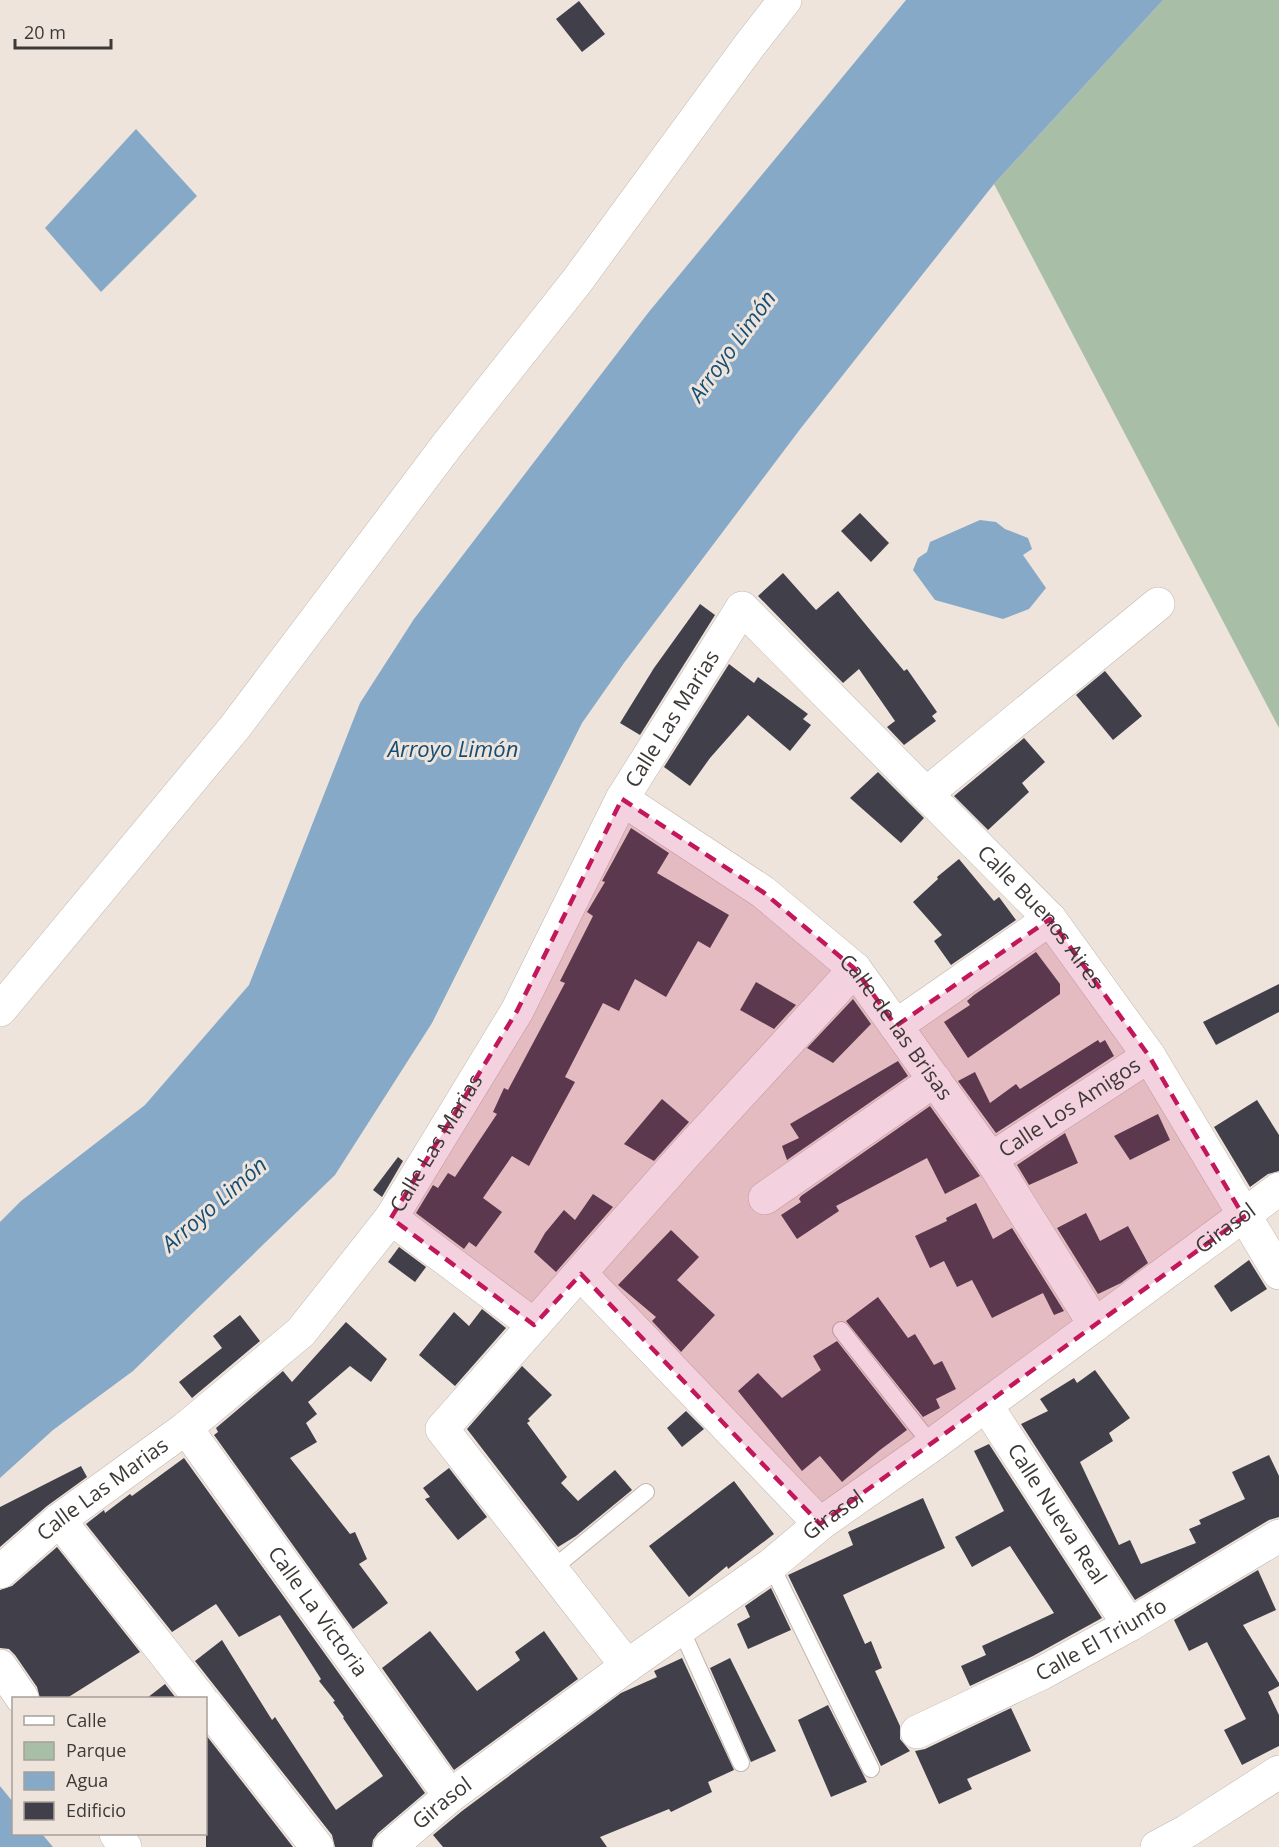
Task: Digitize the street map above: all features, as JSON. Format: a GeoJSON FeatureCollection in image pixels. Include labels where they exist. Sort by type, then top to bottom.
{"type":"FeatureCollection","features":[{"type":"Feature","properties":{"kind":"street"},"geometry":{"type":"LineString","coordinates":[[0,1010],[235,728],[448,444],[577,281],[785,0]]}},
{"type":"Feature","properties":{"kind":"street"},"geometry":{"type":"LineString","coordinates":[[926,794],[1158,604]]}},
{"type":"Feature","properties":{"kind":"street","name":"Calle Buenos Aires"},"geometry":{"type":"LineString","coordinates":[[742,608],[1050,919],[1149,1056],[1279,1273]]}},
{"type":"Feature","properties":{"kind":"street","name":"Calle Las Marias"},"geometry":{"type":"LineString","coordinates":[[0,1572],[60,1520],[186,1428],[301,1332],[391,1218],[517,1011],[622,799],[742,608]]}},
{"type":"Feature","properties":{"kind":"street","name":"Calle de las Brisas"},"geometry":{"type":"LineString","coordinates":[[622,799],[763,892],[855,969],[991,1159],[1095,1325]]}},
{"type":"Feature","properties":{"kind":"street"},"geometry":{"type":"LineString","coordinates":[[896,1026],[1050,919]]}},
{"type":"Feature","properties":{"kind":"street"},"geometry":{"type":"LineString","coordinates":[[627,1666],[442,1430],[687,1152],[855,969]]}},
{"type":"Feature","properties":{"kind":"street","name":"Calle Los Amigos"},"geometry":{"type":"LineString","coordinates":[[991,1159],[1149,1056]]}},
{"type":"Feature","properties":{"kind":"street"},"geometry":{"type":"LineString","coordinates":[[765,1198],[935,1080]]}},
{"type":"Feature","properties":{"kind":"street","name":"Girasol"},"geometry":{"type":"LineString","coordinates":[[390,1847],[450,1796],[627,1666],[771,1565],[820,1524],[932,1445],[1279,1189]]}},
{"type":"Feature","properties":{"kind":"street"},"geometry":{"type":"LineString","coordinates":[[391,1218],[534,1325]]}},
{"type":"Feature","properties":{"kind":"street"},"geometry":{"type":"LineString","coordinates":[[581,1274],[820,1524]]}},
{"type":"Feature","properties":{"kind":"street","name":"Calle Nueva Real"},"geometry":{"type":"LineString","coordinates":[[986,1405],[1128,1625]]}},
{"type":"Feature","properties":{"kind":"street","name":"Calle La Victoria"},"geometry":{"type":"LineString","coordinates":[[186,1428],[450,1796]]}},
{"type":"Feature","properties":{"kind":"street"},"geometry":{"type":"LineString","coordinates":[[60,1520],[199,1697]]}},
{"type":"Feature","properties":{"kind":"street","name":"Calle El Triunfo"},"geometry":{"type":"LineString","coordinates":[[917,1732],[1042,1673],[1279,1536]]}},
{"type":"Feature","properties":{"kind":"street"},"geometry":{"type":"LineString","coordinates":[[0,1666],[21,1697]]}},
{"type":"Feature","properties":{"kind":"street"},"geometry":{"type":"LineString","coordinates":[[207,1706],[317,1847]]}},
{"type":"Feature","properties":{"kind":"street"},"geometry":{"type":"LineString","coordinates":[[1157,1847],[1188,1831],[1279,1772]]}},
{"type":"Feature","properties":{"kind":"lane"},"geometry":{"type":"LineString","coordinates":[[841,1330],[932,1445]]}},
{"type":"Feature","properties":{"kind":"lane"},"geometry":{"type":"LineString","coordinates":[[551,1570],[646,1491]]}},
{"type":"Feature","properties":{"kind":"lane"},"geometry":{"type":"LineString","coordinates":[[771,1565],[871,1769]]}},
{"type":"Feature","properties":{"kind":"lane"},"geometry":{"type":"LineString","coordinates":[[681,1629],[741,1763]]}},
{"type":"Feature","properties":{"kind":"highlighted area"},"geometry":{"type":"Polygon","coordinates":[[[622,799],[763,892],[855,969],[896,1026],[1050,919],[1149,1056],[1244,1217],[820,1524],[581,1274],[534,1325],[391,1218],[517,1011],[622,799]]]}},
{"type":"Feature","properties":{"kind":"green space"},"geometry":{"type":"Polygon","coordinates":[[[1163,0],[1279,0],[1279,728],[994,184],[1163,0]]]}},
{"type":"Feature","properties":{"kind":"water","name":"Arroyo Limón"},"geometry":{"type":"Polygon","coordinates":[[[906,0],[1163,0],[994,184],[801,428],[624,663],[582,723],[432,1023],[335,1175],[133,1371],[53,1430],[0,1478],[0,1222],[21,1201],[145,1105],[249,985],[360,703],[414,619],[648,313],[906,0]]]}},
{"type":"Feature","properties":{"kind":"water"},"geometry":{"type":"Polygon","coordinates":[[[136,129],[197,196],[101,292],[45,228],[136,129]]]}},
{"type":"Feature","properties":{"kind":"water"},"geometry":{"type":"Polygon","coordinates":[[[980,520],[996,522],[1005,529],[1028,538],[1032,549],[1023,555],[1046,588],[1029,609],[1003,619],[935,600],[913,570],[918,558],[927,552],[930,542],[980,520]]]}},
{"type":"Feature","properties":{"kind":"water"},"geometry":{"type":"Polygon","coordinates":[[[0,1786],[12,1801],[12,1835],[43,1835],[53,1847],[0,1847],[0,1786]]]}},
{"type":"Feature","properties":{"kind":"building"},"geometry":{"type":"Polygon","coordinates":[[[579,1],[605,34],[582,52],[556,19],[579,1]]]}},
{"type":"Feature","properties":{"kind":"building"},"geometry":{"type":"Polygon","coordinates":[[[860,513],[889,543],[871,562],[841,531],[860,513]]]}},
{"type":"Feature","properties":{"kind":"building"},"geometry":{"type":"Polygon","coordinates":[[[783,573],[816,610],[838,591],[904,671],[907,669],[937,712],[932,716],[936,721],[904,745],[887,727],[895,721],[859,669],[843,683],[758,596],[783,573]]]}},
{"type":"Feature","properties":{"kind":"building"},"geometry":{"type":"Polygon","coordinates":[[[700,604],[715,615],[640,735],[620,723],[654,668],[700,604]]]}},
{"type":"Feature","properties":{"kind":"building"},"geometry":{"type":"Polygon","coordinates":[[[729,664],[754,683],[758,677],[808,714],[803,719],[811,725],[790,751],[748,715],[710,758],[690,786],[664,767],[729,664]]]}},
{"type":"Feature","properties":{"kind":"building"},"geometry":{"type":"Polygon","coordinates":[[[1105,671],[1142,716],[1113,740],[1076,695],[1105,671]]]}},
{"type":"Feature","properties":{"kind":"building"},"geometry":{"type":"Polygon","coordinates":[[[1024,738],[1045,762],[1022,783],[1029,792],[988,830],[954,796],[1024,738]]]}},
{"type":"Feature","properties":{"kind":"building"},"geometry":{"type":"Polygon","coordinates":[[[878,772],[924,818],[901,843],[850,798],[878,772]]]}},
{"type":"Feature","properties":{"kind":"building"},"geometry":{"type":"Polygon","coordinates":[[[631,828],[669,853],[657,873],[729,915],[710,948],[698,941],[666,997],[635,979],[619,1011],[603,1003],[565,1077],[575,1082],[529,1166],[512,1156],[483,1198],[502,1212],[476,1247],[469,1242],[464,1249],[416,1213],[433,1185],[438,1188],[448,1173],[455,1177],[497,1114],[493,1112],[504,1088],[508,1090],[565,983],[560,981],[593,916],[587,912],[605,882],[602,881],[631,828]]]}},
{"type":"Feature","properties":{"kind":"building"},"geometry":{"type":"Polygon","coordinates":[[[959,859],[994,901],[999,897],[1016,920],[951,965],[934,941],[942,935],[913,902],[938,879],[937,877],[959,859]]]}},
{"type":"Feature","properties":{"kind":"building"},"geometry":{"type":"Polygon","coordinates":[[[1036,952],[1060,984],[1060,994],[968,1058],[944,1022],[970,1005],[967,1001],[974,995],[1036,952]]]}},
{"type":"Feature","properties":{"kind":"building"},"geometry":{"type":"Polygon","coordinates":[[[756,982],[796,1005],[774,1029],[740,1010],[756,982]]]}},
{"type":"Feature","properties":{"kind":"building"},"geometry":{"type":"Polygon","coordinates":[[[1279,984],[1279,1012],[1216,1045],[1203,1022],[1279,984]]]}},
{"type":"Feature","properties":{"kind":"building"},"geometry":{"type":"Polygon","coordinates":[[[853,999],[871,1024],[833,1063],[807,1048],[853,999]]]}},
{"type":"Feature","properties":{"kind":"building"},"geometry":{"type":"Polygon","coordinates":[[[1098,1040],[1100,1043],[1105,1040],[1114,1056],[996,1133],[958,1081],[975,1072],[990,1103],[1016,1084],[1020,1089],[1098,1040]]]}},
{"type":"Feature","properties":{"kind":"building"},"geometry":{"type":"Polygon","coordinates":[[[898,1061],[908,1076],[787,1160],[782,1146],[799,1138],[790,1124],[898,1061]]]}},
{"type":"Feature","properties":{"kind":"building"},"geometry":{"type":"Polygon","coordinates":[[[662,1099],[689,1122],[654,1161],[624,1144],[662,1099]]]}},
{"type":"Feature","properties":{"kind":"building"},"geometry":{"type":"Polygon","coordinates":[[[1257,1100],[1279,1135],[1279,1171],[1268,1174],[1250,1187],[1214,1127],[1257,1100]]]}},
{"type":"Feature","properties":{"kind":"building"},"geometry":{"type":"Polygon","coordinates":[[[930,1106],[980,1176],[945,1194],[927,1158],[836,1206],[839,1211],[797,1239],[781,1215],[801,1202],[799,1199],[801,1196],[930,1106]]]}},
{"type":"Feature","properties":{"kind":"building"},"geometry":{"type":"Polygon","coordinates":[[[1158,1114],[1170,1140],[1130,1160],[1114,1136],[1158,1114]]]}},
{"type":"Feature","properties":{"kind":"building"},"geometry":{"type":"Polygon","coordinates":[[[1065,1133],[1078,1163],[1029,1185],[1017,1165],[1065,1133]]]}},
{"type":"Feature","properties":{"kind":"building"},"geometry":{"type":"Polygon","coordinates":[[[398,1157],[403,1161],[382,1197],[373,1190],[398,1157]]]}},
{"type":"Feature","properties":{"kind":"building"},"geometry":{"type":"Polygon","coordinates":[[[593,1194],[613,1207],[556,1272],[534,1252],[545,1233],[564,1210],[575,1220],[593,1194]]]}},
{"type":"Feature","properties":{"kind":"building"},"geometry":{"type":"Polygon","coordinates":[[[976,1203],[993,1239],[1012,1228],[1064,1311],[1054,1315],[1043,1293],[992,1318],[972,1280],[957,1287],[944,1261],[930,1268],[915,1236],[947,1221],[946,1218],[976,1203]]]}},
{"type":"Feature","properties":{"kind":"building"},"geometry":{"type":"Polygon","coordinates":[[[1086,1213],[1100,1241],[1128,1226],[1148,1263],[1121,1283],[1098,1294],[1057,1228],[1086,1213]]]}},
{"type":"Feature","properties":{"kind":"building"},"geometry":{"type":"Polygon","coordinates":[[[671,1230],[699,1257],[677,1280],[715,1315],[681,1352],[652,1321],[656,1317],[618,1285],[671,1230]]]}},
{"type":"Feature","properties":{"kind":"building"},"geometry":{"type":"Polygon","coordinates":[[[399,1247],[426,1267],[415,1282],[388,1262],[399,1247]]]}},
{"type":"Feature","properties":{"kind":"building"},"geometry":{"type":"Polygon","coordinates":[[[1249,1260],[1267,1289],[1231,1312],[1214,1286],[1249,1260]]]}},
{"type":"Feature","properties":{"kind":"building"},"geometry":{"type":"Polygon","coordinates":[[[878,1297],[908,1338],[915,1334],[934,1365],[942,1361],[956,1389],[936,1399],[940,1408],[923,1417],[846,1321],[878,1297]]]}},
{"type":"Feature","properties":{"kind":"building"},"geometry":{"type":"Polygon","coordinates":[[[482,1309],[506,1328],[455,1386],[419,1355],[454,1312],[469,1326],[482,1309]]]}},
{"type":"Feature","properties":{"kind":"building"},"geometry":{"type":"Polygon","coordinates":[[[240,1315],[260,1341],[192,1398],[179,1382],[222,1348],[213,1336],[240,1315]]]}},
{"type":"Feature","properties":{"kind":"building"},"geometry":{"type":"Polygon","coordinates":[[[346,1322],[387,1359],[371,1382],[350,1366],[308,1402],[317,1414],[306,1423],[317,1442],[290,1458],[350,1534],[355,1532],[367,1559],[359,1564],[388,1603],[353,1629],[214,1435],[218,1432],[216,1428],[283,1371],[292,1382],[346,1322]]]}},
{"type":"Feature","properties":{"kind":"building"},"geometry":{"type":"Polygon","coordinates":[[[837,1341],[907,1430],[842,1482],[820,1456],[802,1471],[738,1391],[758,1373],[782,1398],[821,1370],[813,1356],[837,1341]]]}},
{"type":"Feature","properties":{"kind":"building"},"geometry":{"type":"Polygon","coordinates":[[[522,1366],[552,1395],[528,1419],[530,1421],[527,1423],[567,1477],[561,1483],[578,1501],[615,1470],[632,1490],[576,1536],[558,1547],[467,1429],[522,1366]]]}},
{"type":"Feature","properties":{"kind":"building"},"geometry":{"type":"Polygon","coordinates":[[[1095,1370],[1130,1418],[1109,1433],[1113,1441],[1080,1462],[1119,1545],[1130,1540],[1141,1564],[1196,1543],[1189,1529],[1201,1524],[1199,1520],[1245,1499],[1232,1472],[1269,1455],[1279,1476],[1279,1517],[1269,1520],[1135,1600],[1021,1424],[1048,1411],[1040,1399],[1074,1378],[1077,1383],[1095,1370]]]}},
{"type":"Feature","properties":{"kind":"building"},"geometry":{"type":"Polygon","coordinates":[[[686,1411],[704,1429],[682,1447],[667,1428],[686,1411]]]}},
{"type":"Feature","properties":{"kind":"building"},"geometry":{"type":"Polygon","coordinates":[[[989,1444],[1102,1618],[1033,1656],[970,1686],[961,1666],[986,1655],[982,1646],[1054,1613],[1010,1546],[972,1567],[955,1537],[1004,1511],[974,1451],[989,1444]]]}},
{"type":"Feature","properties":{"kind":"building"},"geometry":{"type":"Polygon","coordinates":[[[184,1458],[425,1793],[378,1833],[373,1840],[372,1847],[335,1847],[332,1835],[195,1661],[222,1640],[272,1720],[275,1717],[336,1810],[383,1776],[343,1718],[333,1702],[335,1701],[319,1681],[321,1679],[280,1615],[239,1637],[216,1604],[172,1632],[86,1524],[130,1494],[132,1496],[184,1458]]]}},
{"type":"Feature","properties":{"kind":"building"},"geometry":{"type":"Polygon","coordinates":[[[81,1466],[87,1477],[47,1506],[0,1547],[0,1507],[81,1466]]]}},
{"type":"Feature","properties":{"kind":"building"},"geometry":{"type":"Polygon","coordinates":[[[449,1468],[487,1517],[458,1540],[425,1499],[430,1497],[423,1488],[449,1468]]]}},
{"type":"Feature","properties":{"kind":"building"},"geometry":{"type":"Polygon","coordinates":[[[734,1481],[774,1534],[728,1569],[727,1566],[689,1597],[649,1546],[734,1481]]]}},
{"type":"Feature","properties":{"kind":"building"},"geometry":{"type":"Polygon","coordinates":[[[923,1498],[945,1548],[843,1595],[865,1644],[871,1641],[882,1668],[875,1671],[900,1726],[900,1739],[910,1751],[881,1766],[788,1575],[853,1545],[848,1532],[923,1498]]]}},
{"type":"Feature","properties":{"kind":"building"},"geometry":{"type":"Polygon","coordinates":[[[57,1547],[140,1652],[69,1697],[40,1697],[37,1687],[15,1655],[9,1649],[0,1648],[0,1590],[12,1586],[57,1547]]]}},
{"type":"Feature","properties":{"kind":"building"},"geometry":{"type":"Polygon","coordinates":[[[1258,1570],[1276,1610],[1243,1625],[1279,1683],[1279,1686],[1268,1692],[1279,1715],[1279,1746],[1242,1765],[1224,1730],[1246,1719],[1207,1642],[1189,1651],[1174,1620],[1258,1570]]]}},
{"type":"Feature","properties":{"kind":"building"},"geometry":{"type":"Polygon","coordinates":[[[771,1588],[791,1630],[748,1649],[737,1624],[750,1617],[745,1606],[771,1588]]]}},
{"type":"Feature","properties":{"kind":"building"},"geometry":{"type":"Polygon","coordinates":[[[430,1631],[477,1691],[520,1660],[515,1652],[544,1631],[578,1679],[454,1770],[382,1668],[430,1631]]]}},
{"type":"Feature","properties":{"kind":"building"},"geometry":{"type":"Polygon","coordinates":[[[682,1658],[734,1770],[708,1782],[712,1792],[671,1812],[669,1809],[600,1837],[607,1847],[443,1847],[433,1835],[621,1693],[657,1677],[654,1671],[682,1658]]]}},
{"type":"Feature","properties":{"kind":"building"},"geometry":{"type":"Polygon","coordinates":[[[730,1658],[776,1751],[751,1762],[710,1668],[730,1658]]]}},
{"type":"Feature","properties":{"kind":"building"},"geometry":{"type":"Polygon","coordinates":[[[165,1684],[175,1697],[148,1697],[165,1684]]]}},
{"type":"Feature","properties":{"kind":"building"},"geometry":{"type":"Polygon","coordinates":[[[828,1705],[867,1782],[831,1797],[798,1720],[828,1705]]]}},
{"type":"Feature","properties":{"kind":"building"},"geometry":{"type":"Polygon","coordinates":[[[1011,1708],[1031,1751],[967,1779],[972,1789],[939,1804],[915,1751],[925,1749],[1011,1708]]]}},
{"type":"Feature","properties":{"kind":"building"},"geometry":{"type":"Polygon","coordinates":[[[207,1736],[293,1847],[206,1847],[207,1835],[207,1736]]]}}]}
